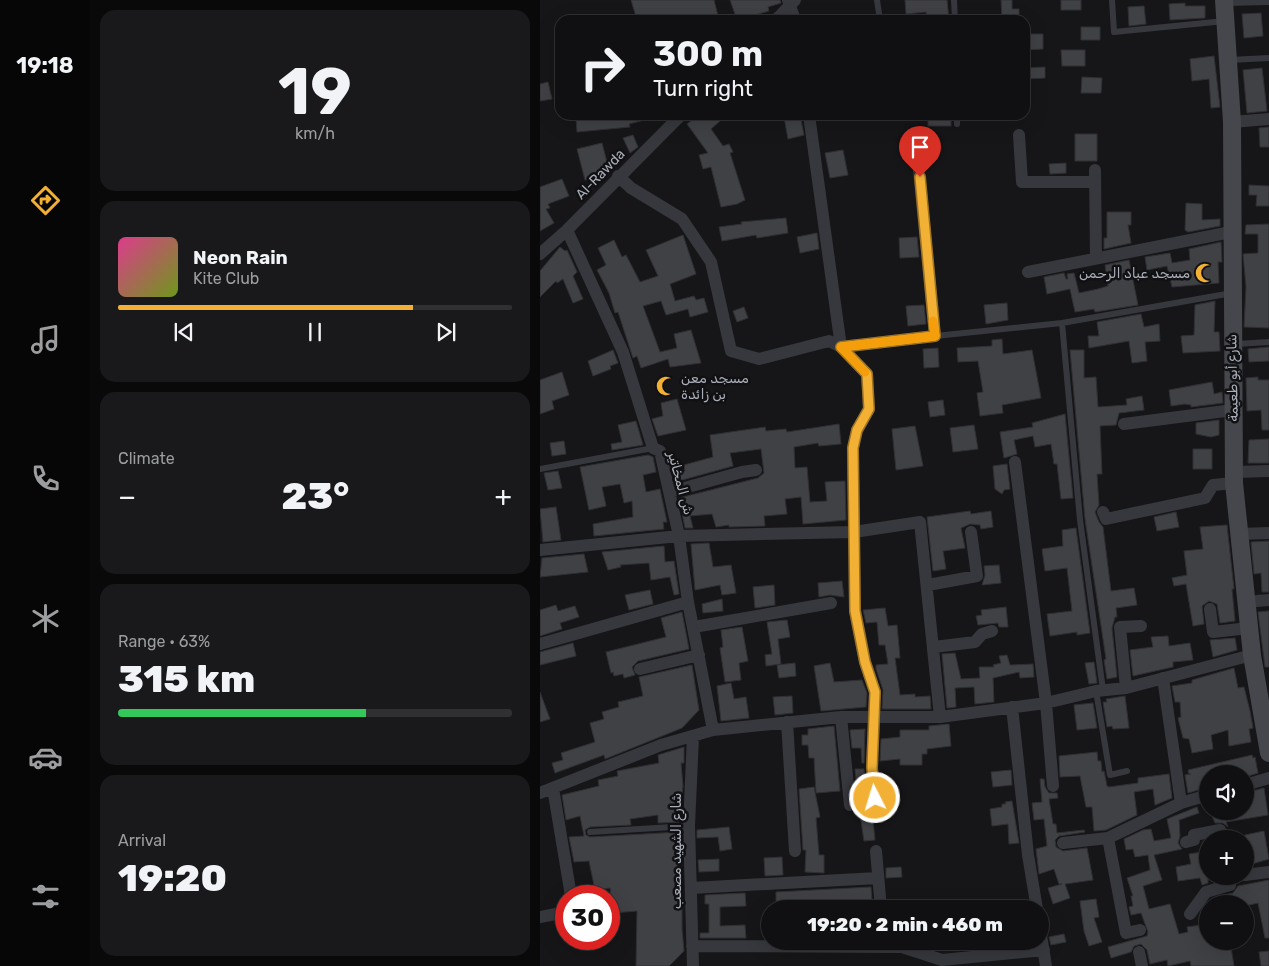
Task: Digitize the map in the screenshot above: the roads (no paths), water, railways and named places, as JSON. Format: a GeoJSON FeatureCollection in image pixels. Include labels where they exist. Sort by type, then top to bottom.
{"type":"FeatureCollection","features":[{"type":"Feature","properties":{"kind":"street"},"geometry":{"type":"LineString","coordinates":[[780,15],[791,2]]}},
{"type":"Feature","properties":{"kind":"street"},"geometry":{"type":"LineString","coordinates":[[791,2],[794,15]]}},
{"type":"Feature","properties":{"kind":"street","name":"شارع أبو طعيمة"},"geometry":{"type":"LineString","coordinates":[[1224,8],[1232,122],[1234,478],[1238,534],[1252,655],[1263,682],[1269,753]]}},
{"type":"Feature","properties":{"kind":"street"},"geometry":{"type":"LineString","coordinates":[[1232,122],[1269,119]]}},
{"type":"Feature","properties":{"kind":"street","name":"Al-Rawda"},"geometry":{"type":"LineString","coordinates":[[540,254],[567,230],[675,120]]}},
{"type":"Feature","properties":{"kind":"street"},"geometry":{"type":"LineString","coordinates":[[811,120],[841,347]]}},
{"type":"Feature","properties":{"kind":"street"},"geometry":{"type":"LineString","coordinates":[[1019,135],[1022,182],[1095,176],[1096,258]]}},
{"type":"Feature","properties":{"kind":"street"},"geometry":{"type":"LineString","coordinates":[[841,347],[935,336],[916,140]]}},
{"type":"Feature","properties":{"kind":"street"},"geometry":{"type":"LineString","coordinates":[[618,176],[631,188],[682,219],[711,262],[732,351],[759,359],[828,341],[841,347],[867,374],[869,409],[857,430],[853,448],[855,611],[865,662],[875,692],[872,768],[877,814]]}},
{"type":"Feature","properties":{"kind":"street","name":"ش المخاتير"},"geometry":{"type":"LineString","coordinates":[[567,230],[623,352],[653,448],[660,451],[679,536],[688,602],[713,730]]}},
{"type":"Feature","properties":{"kind":"street"},"geometry":{"type":"LineString","coordinates":[[1028,272],[1232,232]]}},
{"type":"Feature","properties":{"kind":"street"},"geometry":{"type":"LineString","coordinates":[[1124,424],[1233,410]]}},
{"type":"Feature","properties":{"kind":"street"},"geometry":{"type":"LineString","coordinates":[[1015,462],[1046,703],[1053,786]]}},
{"type":"Feature","properties":{"kind":"street"},"geometry":{"type":"LineString","coordinates":[[670,492],[742,472],[756,470]]}},
{"type":"Feature","properties":{"kind":"street"},"geometry":{"type":"LineString","coordinates":[[1103,512],[1106,519],[1205,498],[1213,486],[1234,478],[1269,471]]}},
{"type":"Feature","properties":{"kind":"street"},"geometry":{"type":"LineString","coordinates":[[540,550],[679,536],[854,532],[920,522],[928,585],[940,717]]}},
{"type":"Feature","properties":{"kind":"street"},"geometry":{"type":"LineString","coordinates":[[928,585],[977,576],[971,532]]}},
{"type":"Feature","properties":{"kind":"street"},"geometry":{"type":"LineString","coordinates":[[1238,534],[1269,533]]}},
{"type":"Feature","properties":{"kind":"street"},"geometry":{"type":"LineString","coordinates":[[1246,602],[1269,600]]}},
{"type":"Feature","properties":{"kind":"street"},"geometry":{"type":"LineString","coordinates":[[540,644],[688,602]]}},
{"type":"Feature","properties":{"kind":"street"},"geometry":{"type":"LineString","coordinates":[[694,627],[831,603]]}},
{"type":"Feature","properties":{"kind":"street"},"geometry":{"type":"LineString","coordinates":[[1210,609],[1213,632],[1249,628]]}},
{"type":"Feature","properties":{"kind":"street"},"geometry":{"type":"LineString","coordinates":[[1126,688],[1120,627],[1141,626]]}},
{"type":"Feature","properties":{"kind":"street"},"geometry":{"type":"LineString","coordinates":[[934,648],[975,642],[982,634],[992,631]]}},
{"type":"Feature","properties":{"kind":"street"},"geometry":{"type":"LineString","coordinates":[[640,669],[699,655]]}},
{"type":"Feature","properties":{"kind":"street"},"geometry":{"type":"LineString","coordinates":[[540,793],[662,745],[713,730],[841,718],[940,717],[1046,703],[1100,691],[1126,688],[1252,655]]}},
{"type":"Feature","properties":{"kind":"street"},"geometry":{"type":"LineString","coordinates":[[1163,678],[1181,803]]}},
{"type":"Feature","properties":{"kind":"street"},"geometry":{"type":"LineString","coordinates":[[1012,707],[1028,855],[1036,900]]}},
{"type":"Feature","properties":{"kind":"street"},"geometry":{"type":"LineString","coordinates":[[841,718],[850,805]]}},
{"type":"Feature","properties":{"kind":"street"},"geometry":{"type":"LineString","coordinates":[[787,722],[795,851]]}},
{"type":"Feature","properties":{"kind":"street","name":"شارع الشهيد مصعب"},"geometry":{"type":"LineString","coordinates":[[693,736],[689,826],[693,966]]}},
{"type":"Feature","properties":{"kind":"street"},"geometry":{"type":"LineString","coordinates":[[1254,782],[1269,778]]}},
{"type":"Feature","properties":{"kind":"street"},"geometry":{"type":"LineString","coordinates":[[553,788],[569,885]]}},
{"type":"Feature","properties":{"kind":"street"},"geometry":{"type":"LineString","coordinates":[[1063,843],[1108,838],[1181,803],[1199,798]]}},
{"type":"Feature","properties":{"kind":"street"},"geometry":{"type":"LineString","coordinates":[[1186,842],[1194,840],[1194,835],[1199,834]]}},
{"type":"Feature","properties":{"kind":"street"},"geometry":{"type":"LineString","coordinates":[[1108,838],[1126,933],[1140,930]]}},
{"type":"Feature","properties":{"kind":"street"},"geometry":{"type":"LineString","coordinates":[[876,851],[880,900]]}},
{"type":"Feature","properties":{"kind":"street"},"geometry":{"type":"LineString","coordinates":[[1254,874],[1269,872]]}},
{"type":"Feature","properties":{"kind":"street"},"geometry":{"type":"LineString","coordinates":[[690,888],[878,878]]}},
{"type":"Feature","properties":{"kind":"street"},"geometry":{"type":"LineString","coordinates":[[1190,914],[1206,892],[1227,885]]}},
{"type":"Feature","properties":{"kind":"street"},"geometry":{"type":"LineString","coordinates":[[540,917],[555,914]]}},
{"type":"Feature","properties":{"kind":"street"},"geometry":{"type":"LineString","coordinates":[[692,946],[761,945]]}},
{"type":"Feature","properties":{"kind":"street"},"geometry":{"type":"LineString","coordinates":[[910,950],[942,963],[1044,950],[1046,966]]}},
{"type":"Feature","properties":{"kind":"street"},"geometry":{"type":"LineString","coordinates":[[1139,952],[1142,966]]}},
{"type":"Feature","properties":{"kind":"lane"},"geometry":{"type":"LineString","coordinates":[[877,0],[879,15]]}},
{"type":"Feature","properties":{"kind":"lane"},"geometry":{"type":"LineString","coordinates":[[954,0],[955,15]]}},
{"type":"Feature","properties":{"kind":"lane"},"geometry":{"type":"LineString","coordinates":[[1112,0],[1114,32],[1224,8],[1269,2]]}},
{"type":"Feature","properties":{"kind":"lane"},"geometry":{"type":"LineString","coordinates":[[1228,60],[1269,58]]}},
{"type":"Feature","properties":{"kind":"lane"},"geometry":{"type":"LineString","coordinates":[[935,336],[1062,323],[1232,293]]}},
{"type":"Feature","properties":{"kind":"lane"},"geometry":{"type":"LineString","coordinates":[[1062,323],[1080,520],[1110,775],[1127,771]]}},
{"type":"Feature","properties":{"kind":"lane"},"geometry":{"type":"LineString","coordinates":[[1232,345],[1269,342]]}},
{"type":"Feature","properties":{"kind":"lane"},"geometry":{"type":"LineString","coordinates":[[540,469],[653,448]]}},
{"type":"Feature","properties":{"kind":"lane"},"geometry":{"type":"LineString","coordinates":[[590,832],[689,826]]}},
{"type":"Feature","properties":{"kind":"place","name":"مسجد عباد الرحمن"},"geometry":{"type":"Point","coordinates":[1205,273]}},
{"type":"Feature","properties":{"kind":"place","name":"مسجد معن بن زائدة"},"geometry":{"type":"Point","coordinates":[666,386]}}]}
